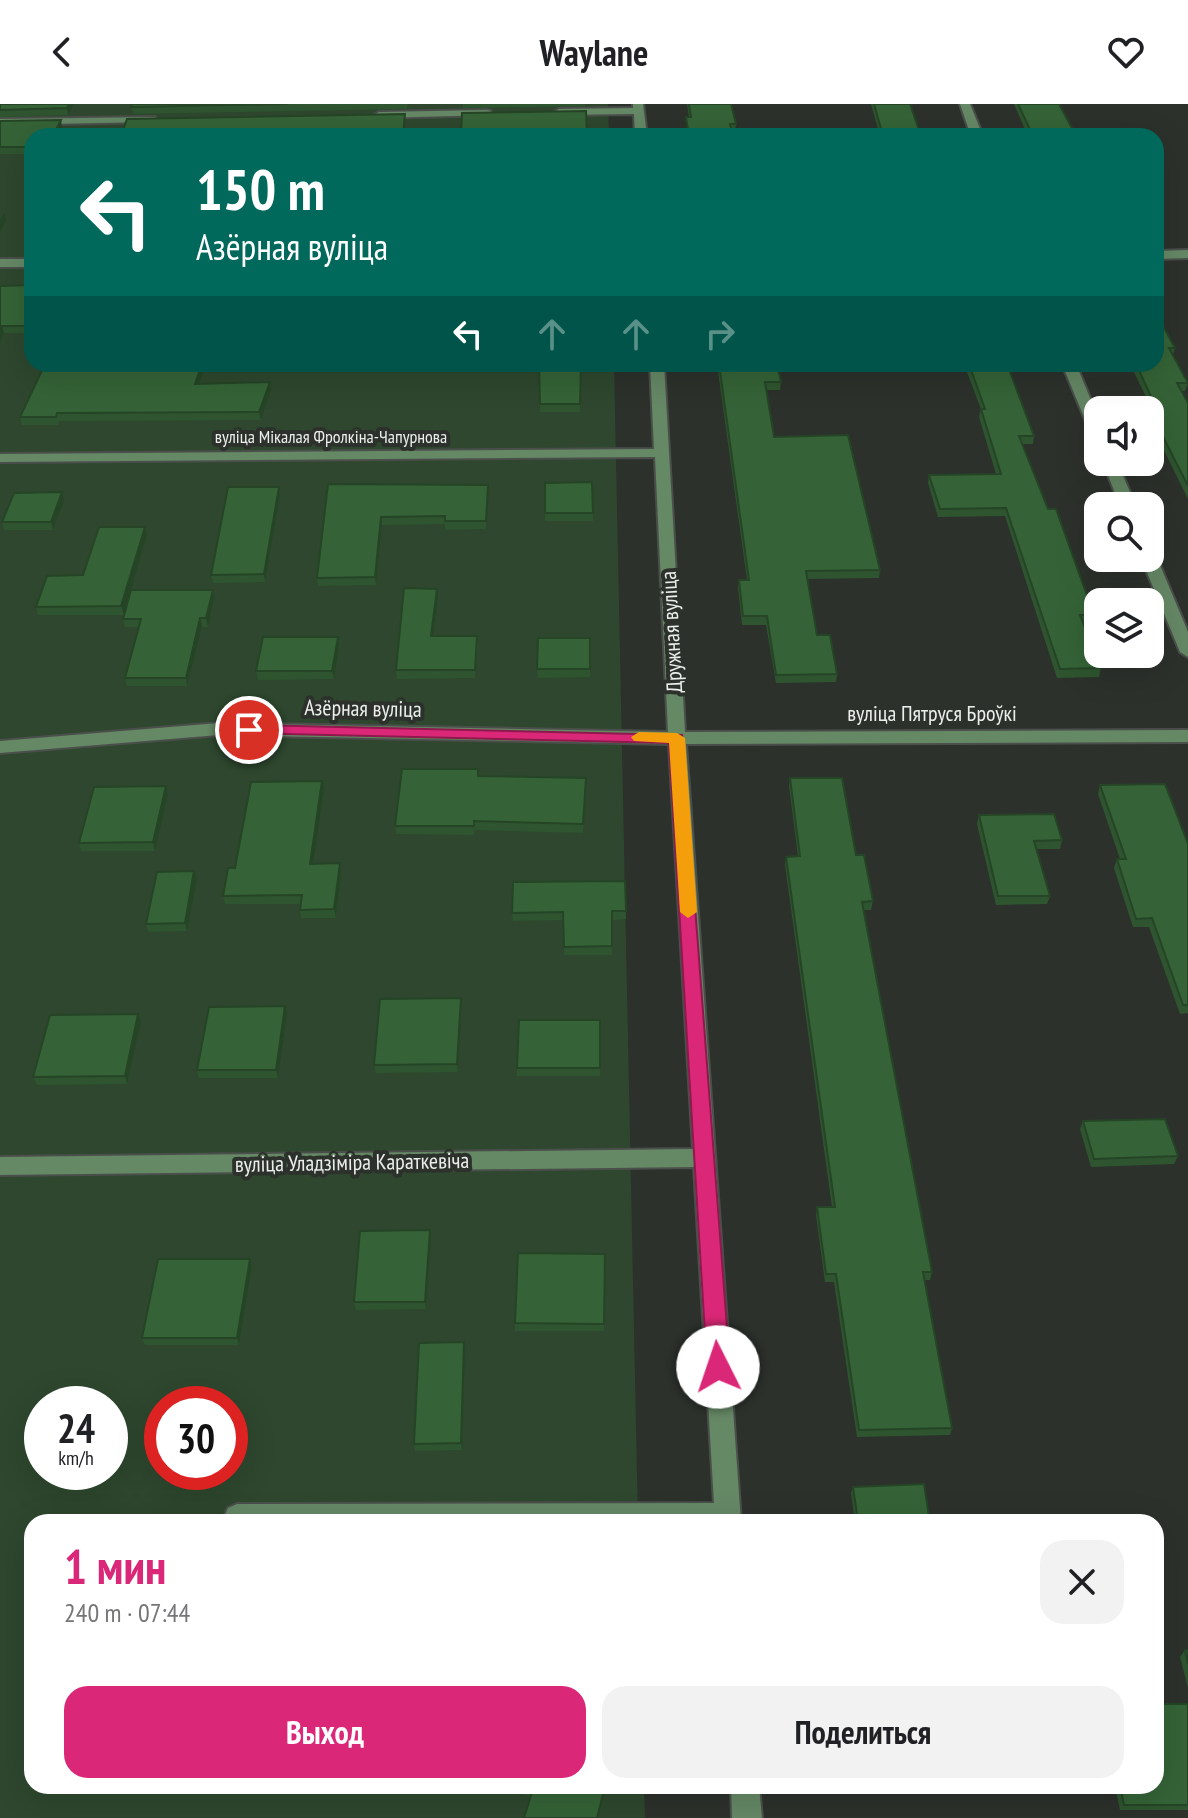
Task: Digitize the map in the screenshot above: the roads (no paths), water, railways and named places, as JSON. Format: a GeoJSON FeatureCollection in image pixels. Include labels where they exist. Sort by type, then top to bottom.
{"type":"FeatureCollection","features":[{"type":"Feature","properties":{"kind":"street"},"geometry":{"type":"LineString","coordinates":[[965,104],[974,128]]}},
{"type":"Feature","properties":{"kind":"street"},"geometry":{"type":"LineString","coordinates":[[543,112],[638,107],[640,128]]}},
{"type":"Feature","properties":{"kind":"street"},"geometry":{"type":"LineString","coordinates":[[367,115],[495,113]]}},
{"type":"Feature","properties":{"kind":"street"},"geometry":{"type":"LineString","coordinates":[[0,122],[160,119]]}},
{"type":"Feature","properties":{"kind":"street"},"geometry":{"type":"LineString","coordinates":[[1164,255],[1188,254]]}},
{"type":"Feature","properties":{"kind":"street"},"geometry":{"type":"LineString","coordinates":[[0,263],[24,263]]}},
{"type":"Feature","properties":{"kind":"street","name":"Дружная вуліца"},"geometry":{"type":"LineString","coordinates":[[657,372],[677,738],[728,1514]]}},
{"type":"Feature","properties":{"kind":"street"},"geometry":{"type":"LineString","coordinates":[[1072,372],[1084,400]]}},
{"type":"Feature","properties":{"kind":"street","name":"вуліца Мікалая Фролкіна-Чапурнова"},"geometry":{"type":"LineString","coordinates":[[0,458],[661,453]]}},
{"type":"Feature","properties":{"kind":"street"},"geometry":{"type":"LineString","coordinates":[[1155,572],[1188,652]]}},
{"type":"Feature","properties":{"kind":"street","name":"Азёрная вуліца"},"geometry":{"type":"LineString","coordinates":[[0,747],[219,729],[677,738]]}},
{"type":"Feature","properties":{"kind":"street","name":"вуліца Пятруся Броўкі"},"geometry":{"type":"LineString","coordinates":[[677,738],[1188,736]]}},
{"type":"Feature","properties":{"kind":"street","name":"вуліца Уладзіміра Караткевіча"},"geometry":{"type":"LineString","coordinates":[[0,1166],[705,1158]]}},
{"type":"Feature","properties":{"kind":"street"},"geometry":{"type":"LineString","coordinates":[[746,1794],[747,1818]]}}]}
